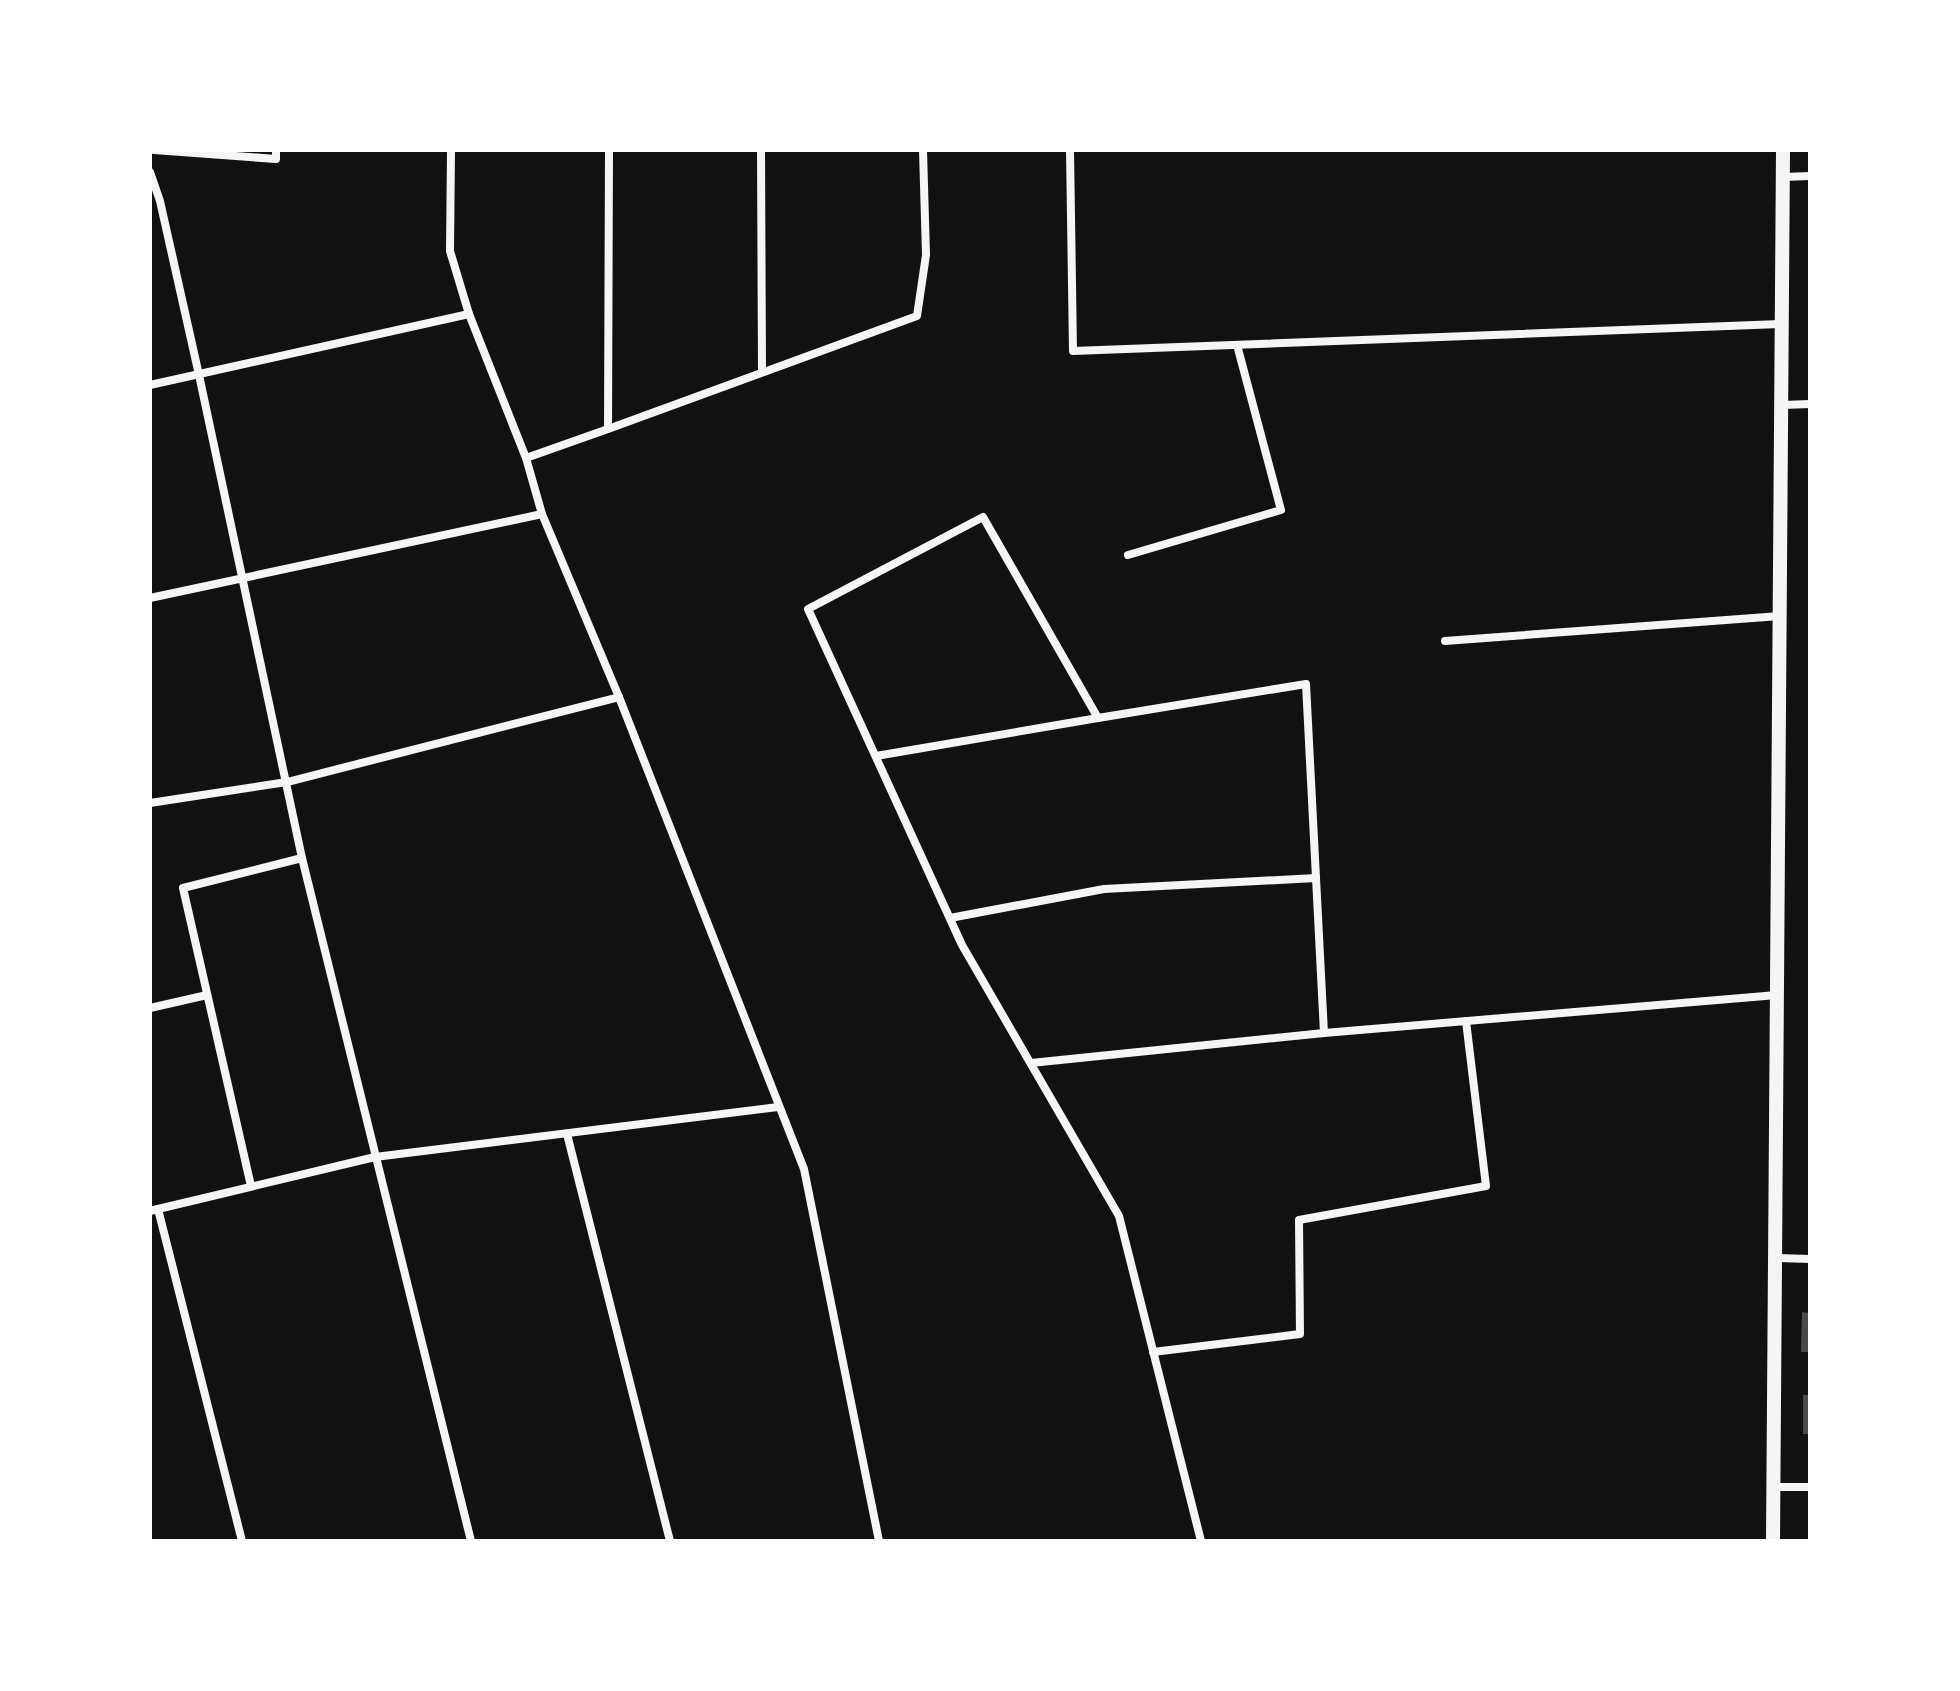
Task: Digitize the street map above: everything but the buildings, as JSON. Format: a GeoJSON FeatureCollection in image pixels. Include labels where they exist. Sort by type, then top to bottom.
{"type":"FeatureCollection","features":[{"type":"Feature","properties":{"kind":"street"},"geometry":{"type":"LineString","coordinates":[[154,150],[276,159],[276,150]]}},
{"type":"Feature","properties":{"kind":"street"},"geometry":{"type":"LineString","coordinates":[[451,150],[450,251],[469,314],[526,458],[542,514],[619,697],[804,1169],[879,1541]]}},
{"type":"Feature","properties":{"kind":"street"},"geometry":{"type":"LineString","coordinates":[[608,429],[609,150]]}},
{"type":"Feature","properties":{"kind":"street"},"geometry":{"type":"LineString","coordinates":[[761,150],[762,372]]}},
{"type":"Feature","properties":{"kind":"street"},"geometry":{"type":"LineString","coordinates":[[526,458],[917,316],[926,255],[923,150]]}},
{"type":"Feature","properties":{"kind":"street"},"geometry":{"type":"LineString","coordinates":[[1070,150],[1073,351],[1781,324]]}},
{"type":"Feature","properties":{"kind":"street"},"geometry":{"type":"LineString","coordinates":[[1773,1541],[1783,150]]}},
{"type":"Feature","properties":{"kind":"street"},"geometry":{"type":"LineString","coordinates":[[150,172],[160,201],[199,375],[302,858],[471,1541]]}},
{"type":"Feature","properties":{"kind":"street"},"geometry":{"type":"LineString","coordinates":[[1783,177],[1810,176]]}},
{"type":"Feature","properties":{"kind":"street"},"geometry":{"type":"LineString","coordinates":[[150,385],[469,314]]}},
{"type":"Feature","properties":{"kind":"street"},"geometry":{"type":"LineString","coordinates":[[1128,555],[1281,510],[1237,345]]}},
{"type":"Feature","properties":{"kind":"street"},"geometry":{"type":"LineString","coordinates":[[1782,405],[1810,404]]}},
{"type":"Feature","properties":{"kind":"street"},"geometry":{"type":"LineString","coordinates":[[150,598],[542,514]]}},
{"type":"Feature","properties":{"kind":"street"},"geometry":{"type":"LineString","coordinates":[[1098,718],[983,517],[808,609],[962,945],[1119,1216],[1201,1541]]}},
{"type":"Feature","properties":{"kind":"street"},"geometry":{"type":"LineString","coordinates":[[1445,641],[1780,616]]}},
{"type":"Feature","properties":{"kind":"street"},"geometry":{"type":"LineString","coordinates":[[876,756],[1306,684],[1324,1033]]}},
{"type":"Feature","properties":{"kind":"street"},"geometry":{"type":"LineString","coordinates":[[150,803],[287,782],[619,697]]}},
{"type":"Feature","properties":{"kind":"street"},"geometry":{"type":"LineString","coordinates":[[251,1186],[183,888],[302,858]]}},
{"type":"Feature","properties":{"kind":"street"},"geometry":{"type":"LineString","coordinates":[[950,918],[1104,889],[1316,878]]}},
{"type":"Feature","properties":{"kind":"street"},"geometry":{"type":"LineString","coordinates":[[150,1008],[207,995]]}},
{"type":"Feature","properties":{"kind":"street"},"geometry":{"type":"LineString","coordinates":[[1031,1063],[1324,1033],[1777,995]]}},
{"type":"Feature","properties":{"kind":"street"},"geometry":{"type":"LineString","coordinates":[[1153,1352],[1300,1334],[1299,1220],[1486,1186],[1466,1021]]}},
{"type":"Feature","properties":{"kind":"street"},"geometry":{"type":"LineString","coordinates":[[242,1541],[154,1210],[375,1157],[778,1107]]}},
{"type":"Feature","properties":{"kind":"street"},"geometry":{"type":"LineString","coordinates":[[567,1134],[670,1541]]}},
{"type":"Feature","properties":{"kind":"street"},"geometry":{"type":"LineString","coordinates":[[1775,1258],[1810,1259]]}},
{"type":"Feature","properties":{"kind":"street"},"geometry":{"type":"LineString","coordinates":[[1773,1487],[1810,1487]]}}]}
